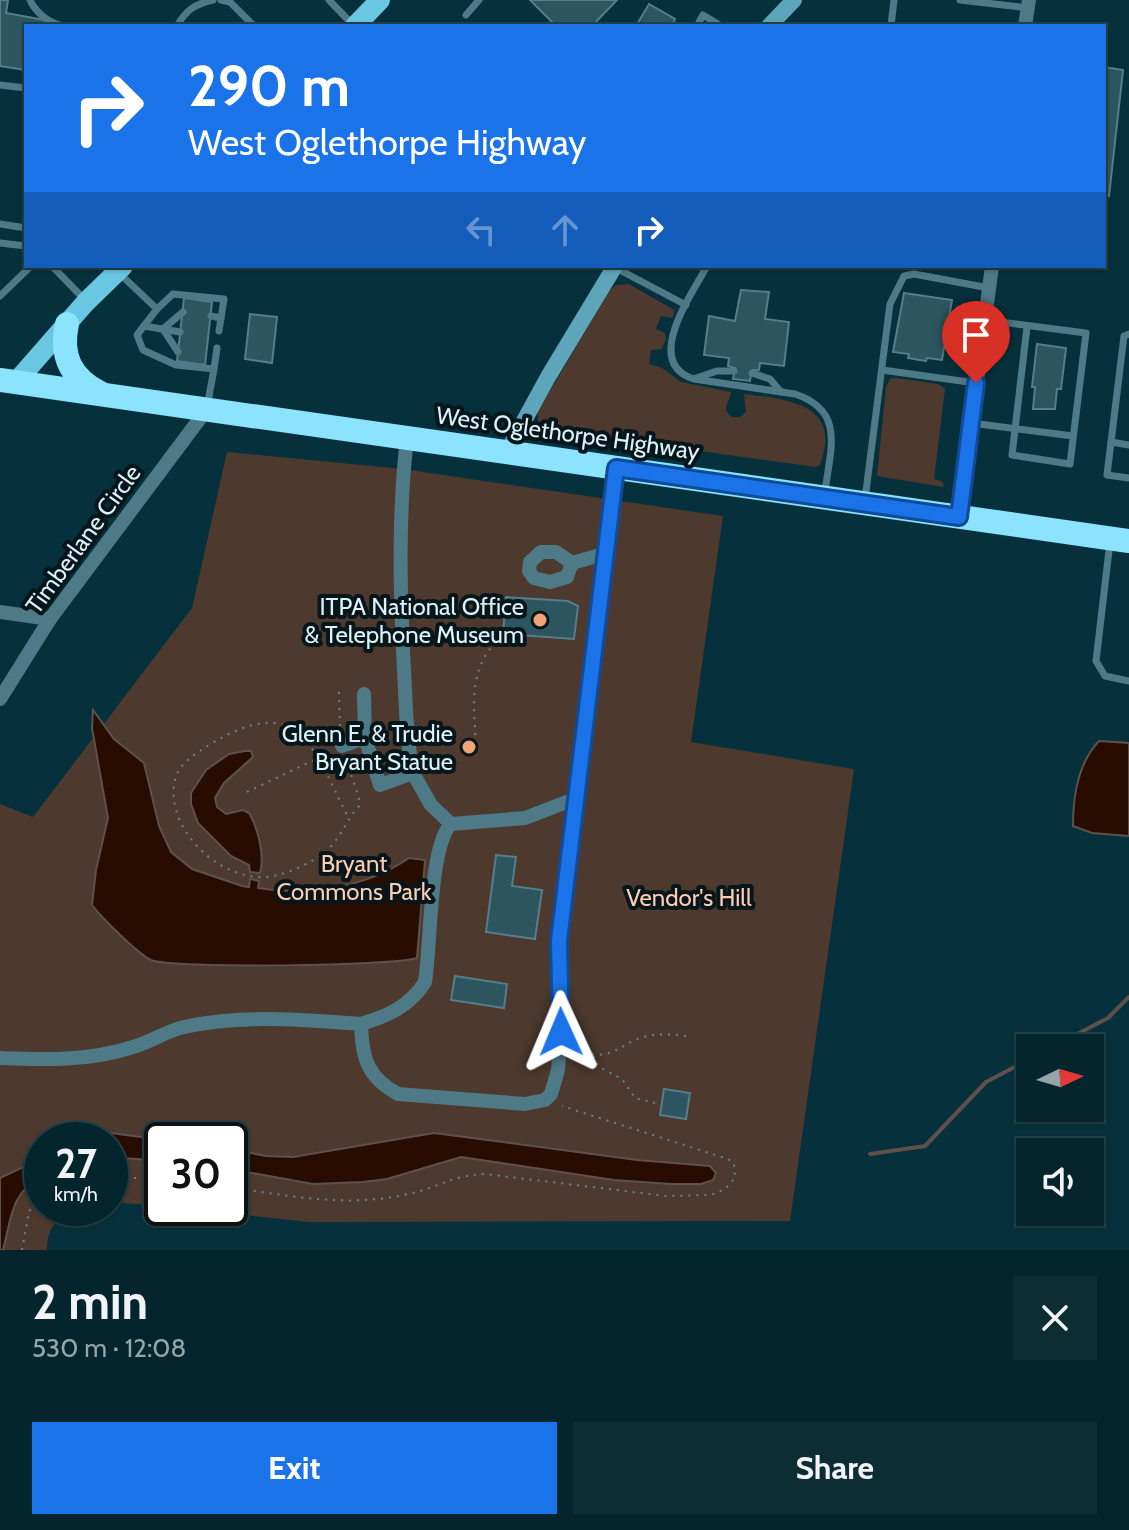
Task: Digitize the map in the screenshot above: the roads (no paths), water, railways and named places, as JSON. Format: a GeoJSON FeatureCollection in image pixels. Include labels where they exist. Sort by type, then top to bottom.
{"type":"FeatureCollection","features":[{"type":"Feature","properties":{"kind":"highway"},"geometry":{"type":"LineString","coordinates":[[67,324],[64,339],[69,366],[88,387],[102,394]]}},
{"type":"Feature","properties":{"kind":"highway","name":"West Oglethorpe Highway"},"geometry":{"type":"LineString","coordinates":[[8,381],[1120,540]]}},
{"type":"Feature","properties":{"kind":"main road"},"geometry":{"type":"LineString","coordinates":[[357,24],[380,0]]}},
{"type":"Feature","properties":{"kind":"main road"},"geometry":{"type":"LineString","coordinates":[[8,381],[120,269]]}},
{"type":"Feature","properties":{"kind":"street"},"geometry":{"type":"LineString","coordinates":[[771,24],[794,0]]}},
{"type":"Feature","properties":{"kind":"street"},"geometry":{"type":"LineString","coordinates":[[1025,24],[1028,4]]}},
{"type":"Feature","properties":{"kind":"street"},"geometry":{"type":"LineString","coordinates":[[507,452],[614,268]]}},
{"type":"Feature","properties":{"kind":"street"},"geometry":{"type":"LineString","coordinates":[[959,517],[992,268]]}},
{"type":"Feature","properties":{"kind":"street","name":"Timberlane Circle"},"geometry":{"type":"LineString","coordinates":[[0,699],[50,619],[207,409]]}},
{"type":"Feature","properties":{"kind":"street"},"geometry":{"type":"LineString","coordinates":[[407,438],[403,469],[400,590],[406,709],[413,773],[431,805],[451,824]]}},
{"type":"Feature","properties":{"kind":"street"},"geometry":{"type":"LineString","coordinates":[[361,1024],[367,1063],[380,1084],[398,1094],[525,1104],[545,1100],[551,1094],[558,1070],[561,1032],[559,941],[616,468]]}},
{"type":"Feature","properties":{"kind":"street"},"geometry":{"type":"LineString","coordinates":[[572,563],[604,554]]}},
{"type":"Feature","properties":{"kind":"street"},"geometry":{"type":"LineString","coordinates":[[0,612],[50,619]]}},
{"type":"Feature","properties":{"kind":"street"},"geometry":{"type":"LineString","coordinates":[[364,694],[365,738],[380,785],[413,773]]}},
{"type":"Feature","properties":{"kind":"street"},"geometry":{"type":"LineString","coordinates":[[342,746],[365,738]]}},
{"type":"Feature","properties":{"kind":"street"},"geometry":{"type":"LineString","coordinates":[[0,1058],[62,1060],[94,1056],[132,1048],[185,1027],[209,1024],[277,1021],[361,1024],[398,1009],[416,996],[425,982],[437,858],[444,831],[451,824],[525,818],[577,798]]}},
{"type":"Feature","properties":{"kind":"lane"},"geometry":{"type":"LineString","coordinates":[[30,0],[35,10],[55,24]]}},
{"type":"Feature","properties":{"kind":"lane"},"geometry":{"type":"LineString","coordinates":[[178,24],[197,3],[213,0]]}},
{"type":"Feature","properties":{"kind":"lane"},"geometry":{"type":"LineString","coordinates":[[221,0],[230,2],[252,24]]}},
{"type":"Feature","properties":{"kind":"lane"},"geometry":{"type":"LineString","coordinates":[[329,0],[353,24]]}},
{"type":"Feature","properties":{"kind":"lane"},"geometry":{"type":"LineString","coordinates":[[466,15],[479,0]]}},
{"type":"Feature","properties":{"kind":"lane"},"geometry":{"type":"LineString","coordinates":[[891,24],[894,0]]}},
{"type":"Feature","properties":{"kind":"lane"},"geometry":{"type":"LineString","coordinates":[[960,0],[1028,4]]}},
{"type":"Feature","properties":{"kind":"lane"},"geometry":{"type":"LineString","coordinates":[[698,24],[703,15],[718,24]]}},
{"type":"Feature","properties":{"kind":"lane"},"geometry":{"type":"LineString","coordinates":[[0,85],[24,88]]}},
{"type":"Feature","properties":{"kind":"lane"},"geometry":{"type":"LineString","coordinates":[[0,224],[24,228]]}},
{"type":"Feature","properties":{"kind":"lane"},"geometry":{"type":"LineString","coordinates":[[0,243],[24,246]]}},
{"type":"Feature","properties":{"kind":"lane"},"geometry":{"type":"LineString","coordinates":[[0,296],[29,268]]}},
{"type":"Feature","properties":{"kind":"lane"},"geometry":{"type":"LineString","coordinates":[[54,268],[86,302]]}},
{"type":"Feature","properties":{"kind":"lane"},"geometry":{"type":"LineString","coordinates":[[617,268],[686,305]]}},
{"type":"Feature","properties":{"kind":"lane"},"geometry":{"type":"LineString","coordinates":[[706,268],[673,333],[670,357],[679,372],[694,379],[781,392],[809,399],[822,408],[832,429],[824,498]]}},
{"type":"Feature","properties":{"kind":"lane"},"geometry":{"type":"LineString","coordinates":[[120,269],[157,309]]}},
{"type":"Feature","properties":{"kind":"lane"},"geometry":{"type":"LineString","coordinates":[[865,503],[890,304],[904,276],[914,274],[989,288]]}},
{"type":"Feature","properties":{"kind":"lane"},"geometry":{"type":"LineString","coordinates":[[214,369],[176,365],[143,350],[137,335],[173,294],[224,299],[219,331]]}},
{"type":"Feature","properties":{"kind":"lane"},"geometry":{"type":"LineString","coordinates":[[163,329],[183,312]]}},
{"type":"Feature","properties":{"kind":"lane"},"geometry":{"type":"LineString","coordinates":[[211,316],[221,318]]}},
{"type":"Feature","properties":{"kind":"lane"},"geometry":{"type":"LineString","coordinates":[[985,320],[1086,333],[1070,464],[1012,455],[1027,327]]}},
{"type":"Feature","properties":{"kind":"lane"},"geometry":{"type":"LineString","coordinates":[[144,326],[180,332]]}},
{"type":"Feature","properties":{"kind":"lane"},"geometry":{"type":"LineString","coordinates":[[163,329],[178,352]]}},
{"type":"Feature","properties":{"kind":"lane"},"geometry":{"type":"LineString","coordinates":[[1129,334],[1124,336],[1107,475],[1129,478]]}},
{"type":"Feature","properties":{"kind":"lane"},"geometry":{"type":"LineString","coordinates":[[207,409],[217,348]]}},
{"type":"Feature","properties":{"kind":"lane"},"geometry":{"type":"LineString","coordinates":[[206,356],[216,357]]}},
{"type":"Feature","properties":{"kind":"lane"},"geometry":{"type":"LineString","coordinates":[[694,379],[723,370],[734,371]]}},
{"type":"Feature","properties":{"kind":"lane"},"geometry":{"type":"LineString","coordinates":[[882,370],[976,383]]}},
{"type":"Feature","properties":{"kind":"lane"},"geometry":{"type":"LineString","coordinates":[[752,373],[770,379],[781,392]]}},
{"type":"Feature","properties":{"kind":"lane"},"geometry":{"type":"LineString","coordinates":[[971,423],[1073,436]]}},
{"type":"Feature","properties":{"kind":"lane"},"geometry":{"type":"LineString","coordinates":[[1111,442],[1129,445]]}},
{"type":"Feature","properties":{"kind":"lane"},"geometry":{"type":"LineString","coordinates":[[1120,540],[1096,661],[1105,676],[1129,681]]}},
{"type":"Feature","properties":{"kind":"waterway"},"geometry":{"type":"LineString","coordinates":[[1078,1034],[1108,1018],[1129,997]]}},
{"type":"Feature","properties":{"kind":"waterway"},"geometry":{"type":"LineString","coordinates":[[870,1154],[925,1146],[986,1082],[1016,1066]]}},
{"type":"Feature","properties":{"kind":"place","name":"ITPA National Office & Telephone Museum"},"geometry":{"type":"Point","coordinates":[540,620]}},
{"type":"Feature","properties":{"kind":"place","name":"Glenn E. & Trudie Bryant Statue"},"geometry":{"type":"Point","coordinates":[469,747]}},
{"type":"Feature","properties":{"kind":"park label","name":"Bryant Commons Park"},"geometry":{"type":"Point","coordinates":[354,877]}},
{"type":"Feature","properties":{"kind":"park label","name":"Vendor's Hill"},"geometry":{"type":"Point","coordinates":[689,897]}}]}
